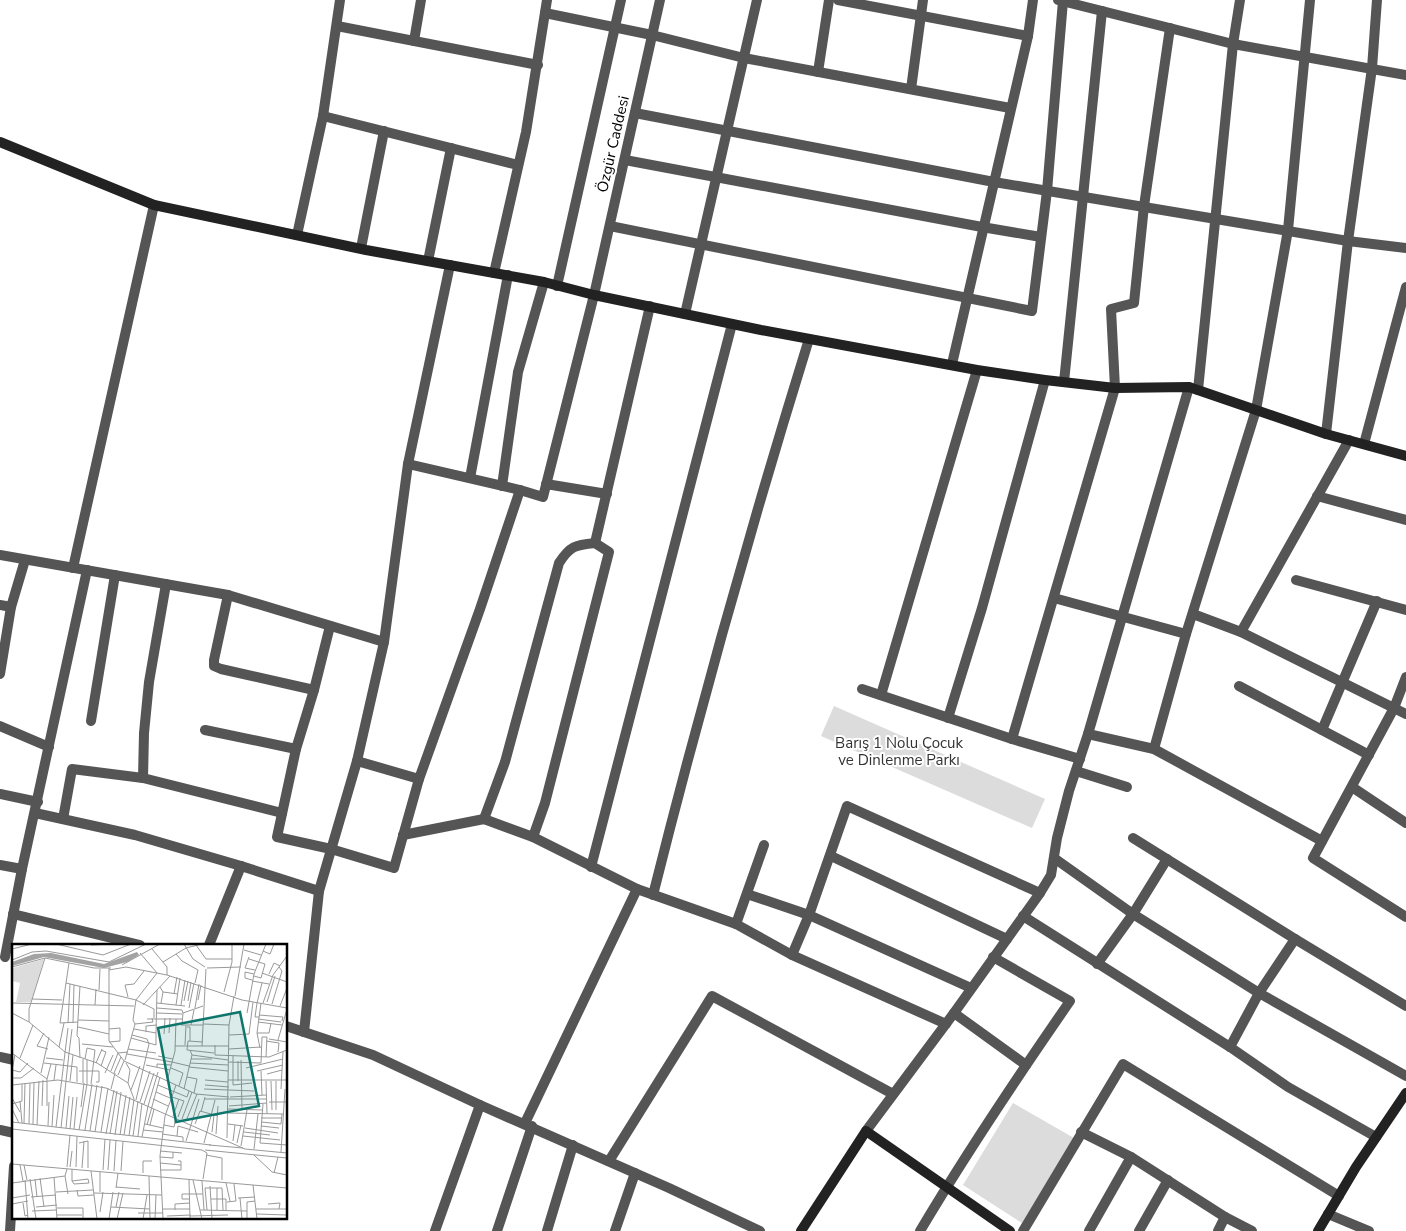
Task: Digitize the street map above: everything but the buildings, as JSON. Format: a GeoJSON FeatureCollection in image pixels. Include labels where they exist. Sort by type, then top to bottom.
{"type":"FeatureCollection","features":[{"type":"Feature","properties":{"kind":"main road"},"geometry":{"type":"LineString","coordinates":[[0,142],[154,205],[361,248],[544,282],[594,295],[732,324],[977,370],[1115,388],[1193,389],[1326,434],[1406,456]]}},
{"type":"Feature","properties":{"kind":"main road"},"geometry":{"type":"LineString","coordinates":[[1318,1231],[1356,1167],[1406,1093]]}},
{"type":"Feature","properties":{"kind":"main road"},"geometry":{"type":"LineString","coordinates":[[801,1231],[866,1131],[1010,1231]]}},
{"type":"Feature","properties":{"kind":"street"},"geometry":{"type":"LineString","coordinates":[[297,235],[323,116],[340,0]]}},
{"type":"Feature","properties":{"kind":"street"},"geometry":{"type":"LineString","coordinates":[[414,41],[422,0]]}},
{"type":"Feature","properties":{"kind":"street"},"geometry":{"type":"LineString","coordinates":[[494,273],[538,65],[548,0]]}},
{"type":"Feature","properties":{"kind":"street"},"geometry":{"type":"LineString","coordinates":[[557,286],[622,0]]}},
{"type":"Feature","properties":{"kind":"street","name":"Özgür Caddesi"},"geometry":{"type":"LineString","coordinates":[[546,484],[594,295],[660,0]]}},
{"type":"Feature","properties":{"kind":"street"},"geometry":{"type":"LineString","coordinates":[[685,314],[757,0]]}},
{"type":"Feature","properties":{"kind":"street"},"geometry":{"type":"LineString","coordinates":[[818,72],[829,0]]}},
{"type":"Feature","properties":{"kind":"street"},"geometry":{"type":"LineString","coordinates":[[838,0],[1028,36]]}},
{"type":"Feature","properties":{"kind":"street"},"geometry":{"type":"LineString","coordinates":[[910,89],[923,0]]}},
{"type":"Feature","properties":{"kind":"street"},"geometry":{"type":"LineString","coordinates":[[952,364],[1028,36],[1033,0]]}},
{"type":"Feature","properties":{"kind":"street"},"geometry":{"type":"LineString","coordinates":[[866,1131],[1040,894],[1051,874],[1069,791],[1193,389],[1216,218],[1233,44],[1240,0]]}},
{"type":"Feature","properties":{"kind":"street"},"geometry":{"type":"LineString","coordinates":[[1154,749],[1186,634],[1256,410],[1288,230],[1310,0]]}},
{"type":"Feature","properties":{"kind":"street"},"geometry":{"type":"LineString","coordinates":[[1326,434],[1348,241],[1372,68],[1377,0]]}},
{"type":"Feature","properties":{"kind":"street"},"geometry":{"type":"LineString","coordinates":[[610,226],[1032,311],[1047,191],[1060,1],[1233,44],[1406,75]]}},
{"type":"Feature","properties":{"kind":"street"},"geometry":{"type":"LineString","coordinates":[[1064,382],[1102,11]]}},
{"type":"Feature","properties":{"kind":"street"},"geometry":{"type":"LineString","coordinates":[[545,13],[652,35],[744,58],[1010,108]]}},
{"type":"Feature","properties":{"kind":"street"},"geometry":{"type":"LineString","coordinates":[[337,26],[538,65]]}},
{"type":"Feature","properties":{"kind":"street"},"geometry":{"type":"LineString","coordinates":[[1012,739],[1115,388],[1111,309],[1134,303],[1144,206],[1170,28]]}},
{"type":"Feature","properties":{"kind":"street"},"geometry":{"type":"LineString","coordinates":[[635,113],[994,182],[1348,241],[1406,248]]}},
{"type":"Feature","properties":{"kind":"street"},"geometry":{"type":"LineString","coordinates":[[323,116],[518,165]]}},
{"type":"Feature","properties":{"kind":"street"},"geometry":{"type":"LineString","coordinates":[[361,248],[384,131]]}},
{"type":"Feature","properties":{"kind":"street"},"geometry":{"type":"LineString","coordinates":[[428,261],[451,148]]}},
{"type":"Feature","properties":{"kind":"street"},"geometry":{"type":"LineString","coordinates":[[625,160],[982,228],[1041,236]]}},
{"type":"Feature","properties":{"kind":"street"},"geometry":{"type":"LineString","coordinates":[[73,568],[154,205]]}},
{"type":"Feature","properties":{"kind":"street"},"geometry":{"type":"LineString","coordinates":[[304,1032],[318,891],[357,761],[384,642],[408,464],[450,265]]}},
{"type":"Feature","properties":{"kind":"street"},"geometry":{"type":"LineString","coordinates":[[470,478],[508,275]]}},
{"type":"Feature","properties":{"kind":"street"},"geometry":{"type":"LineString","coordinates":[[502,486],[518,372],[544,282]]}},
{"type":"Feature","properties":{"kind":"street"},"geometry":{"type":"LineString","coordinates":[[1364,444],[1406,287]]}},
{"type":"Feature","properties":{"kind":"street"},"geometry":{"type":"LineString","coordinates":[[595,543],[608,494],[650,306]]}},
{"type":"Feature","properties":{"kind":"street"},"geometry":{"type":"LineString","coordinates":[[591,867],[732,324]]}},
{"type":"Feature","properties":{"kind":"street"},"geometry":{"type":"LineString","coordinates":[[653,895],[716,650],[808,339]]}},
{"type":"Feature","properties":{"kind":"street"},"geometry":{"type":"LineString","coordinates":[[881,695],[977,370]]}},
{"type":"Feature","properties":{"kind":"street"},"geometry":{"type":"LineString","coordinates":[[948,718],[982,608],[1045,380]]}},
{"type":"Feature","properties":{"kind":"street"},"geometry":{"type":"LineString","coordinates":[[1241,632],[1348,440]]}},
{"type":"Feature","properties":{"kind":"street"},"geometry":{"type":"LineString","coordinates":[[408,464],[543,497],[546,484],[608,494]]}},
{"type":"Feature","properties":{"kind":"street"},"geometry":{"type":"LineString","coordinates":[[330,626],[314,690],[296,749],[277,837],[394,868],[419,779],[520,490]]}},
{"type":"Feature","properties":{"kind":"street"},"geometry":{"type":"LineString","coordinates":[[1317,496],[1406,520]]}},
{"type":"Feature","properties":{"kind":"street"},"geometry":{"type":"LineString","coordinates":[[484,819],[505,762],[559,563],[567,550],[580,544],[595,543],[609,552],[545,803],[533,837]]}},
{"type":"Feature","properties":{"kind":"street"},"geometry":{"type":"LineString","coordinates":[[0,555],[228,595],[384,642]]}},
{"type":"Feature","properties":{"kind":"street"},"geometry":{"type":"LineString","coordinates":[[0,674],[3,641],[25,560]]}},
{"type":"Feature","properties":{"kind":"street"},"geometry":{"type":"LineString","coordinates":[[6,958],[22,870],[87,570]]}},
{"type":"Feature","properties":{"kind":"street"},"geometry":{"type":"LineString","coordinates":[[91,721],[115,575]]}},
{"type":"Feature","properties":{"kind":"street"},"geometry":{"type":"LineString","coordinates":[[1296,580],[1406,610]]}},
{"type":"Feature","properties":{"kind":"street"},"geometry":{"type":"LineString","coordinates":[[143,778],[144,733],[149,682],[166,584]]}},
{"type":"Feature","properties":{"kind":"street"},"geometry":{"type":"LineString","coordinates":[[228,595],[214,666],[314,690]]}},
{"type":"Feature","properties":{"kind":"street"},"geometry":{"type":"LineString","coordinates":[[1054,598],[1186,634]]}},
{"type":"Feature","properties":{"kind":"street"},"geometry":{"type":"LineString","coordinates":[[1322,730],[1377,601]]}},
{"type":"Feature","properties":{"kind":"street"},"geometry":{"type":"LineString","coordinates":[[0,605],[12,607]]}},
{"type":"Feature","properties":{"kind":"street"},"geometry":{"type":"LineString","coordinates":[[1193,614],[1241,632],[1406,714]]}},
{"type":"Feature","properties":{"kind":"street"},"geometry":{"type":"LineString","coordinates":[[1406,677],[1394,708],[1313,858],[1406,917]]}},
{"type":"Feature","properties":{"kind":"street"},"geometry":{"type":"LineString","coordinates":[[1239,686],[1369,755]]}},
{"type":"Feature","properties":{"kind":"street"},"geometry":{"type":"LineString","coordinates":[[862,689],[1012,739],[1080,759]]}},
{"type":"Feature","properties":{"kind":"street"},"geometry":{"type":"LineString","coordinates":[[0,726],[50,747]]}},
{"type":"Feature","properties":{"kind":"street"},"geometry":{"type":"LineString","coordinates":[[205,730],[296,749]]}},
{"type":"Feature","properties":{"kind":"street"},"geometry":{"type":"LineString","coordinates":[[1088,734],[1154,749],[1322,841]]}},
{"type":"Feature","properties":{"kind":"street"},"geometry":{"type":"LineString","coordinates":[[357,761],[419,779]]}},
{"type":"Feature","properties":{"kind":"street"},"geometry":{"type":"LineString","coordinates":[[63,819],[72,769],[143,778],[282,813]]}},
{"type":"Feature","properties":{"kind":"street"},"geometry":{"type":"LineString","coordinates":[[1076,771],[1127,788]]}},
{"type":"Feature","properties":{"kind":"street"},"geometry":{"type":"LineString","coordinates":[[1352,787],[1406,823]]}},
{"type":"Feature","properties":{"kind":"street"},"geometry":{"type":"LineString","coordinates":[[0,794],[38,802]]}},
{"type":"Feature","properties":{"kind":"street"},"geometry":{"type":"LineString","coordinates":[[792,955],[831,856],[847,806],[1040,894]]}},
{"type":"Feature","properties":{"kind":"street"},"geometry":{"type":"LineString","coordinates":[[35,813],[135,836],[241,866],[318,891]]}},
{"type":"Feature","properties":{"kind":"street"},"geometry":{"type":"LineString","coordinates":[[403,835],[484,819],[533,837],[637,889],[736,924],[792,955],[946,1024]]}},
{"type":"Feature","properties":{"kind":"street"},"geometry":{"type":"LineString","coordinates":[[1133,838],[1294,939],[1406,1006]]}},
{"type":"Feature","properties":{"kind":"street"},"geometry":{"type":"LineString","coordinates":[[736,924],[764,844]]}},
{"type":"Feature","properties":{"kind":"street"},"geometry":{"type":"LineString","coordinates":[[831,856],[1007,939]]}},
{"type":"Feature","properties":{"kind":"street"},"geometry":{"type":"LineString","coordinates":[[1054,858],[1133,914],[1259,993],[1406,1076]]}},
{"type":"Feature","properties":{"kind":"street"},"geometry":{"type":"LineString","coordinates":[[1097,964],[1133,914],[1167,859]]}},
{"type":"Feature","properties":{"kind":"street"},"geometry":{"type":"LineString","coordinates":[[0,866],[22,870]]}},
{"type":"Feature","properties":{"kind":"street"},"geometry":{"type":"LineString","coordinates":[[209,944],[241,866]]}},
{"type":"Feature","properties":{"kind":"street"},"geometry":{"type":"LineString","coordinates":[[497,1231],[529,1125],[637,889]]}},
{"type":"Feature","properties":{"kind":"street"},"geometry":{"type":"LineString","coordinates":[[747,894],[809,915],[971,988]]}},
{"type":"Feature","properties":{"kind":"street"},"geometry":{"type":"LineString","coordinates":[[13,914],[136,944]]}},
{"type":"Feature","properties":{"kind":"street"},"geometry":{"type":"LineString","coordinates":[[1023,916],[1230,1047],[1288,1087],[1376,1137]]}},
{"type":"Feature","properties":{"kind":"street"},"geometry":{"type":"LineString","coordinates":[[1230,1047],[1259,993],[1294,939]]}},
{"type":"Feature","properties":{"kind":"street"},"geometry":{"type":"LineString","coordinates":[[920,1231],[1026,1065],[1070,1001],[993,957]]}},
{"type":"Feature","properties":{"kind":"street"},"geometry":{"type":"LineString","coordinates":[[609,1161],[712,996],[893,1094]]}},
{"type":"Feature","properties":{"kind":"street"},"geometry":{"type":"LineString","coordinates":[[954,1013],[1026,1065]]}},
{"type":"Feature","properties":{"kind":"street"},"geometry":{"type":"LineString","coordinates":[[288,1027],[373,1055],[760,1231]]}},
{"type":"Feature","properties":{"kind":"street"},"geometry":{"type":"LineString","coordinates":[[1022,1231],[1122,1064],[1339,1196]]}},
{"type":"Feature","properties":{"kind":"street"},"geometry":{"type":"LineString","coordinates":[[435,1231],[480,1105]]}},
{"type":"Feature","properties":{"kind":"street"},"geometry":{"type":"LineString","coordinates":[[1081,1132],[1131,1157],[1225,1217],[1252,1231]]}},
{"type":"Feature","properties":{"kind":"street"},"geometry":{"type":"LineString","coordinates":[[547,1231],[573,1145]]}},
{"type":"Feature","properties":{"kind":"street"},"geometry":{"type":"LineString","coordinates":[[1089,1231],[1131,1157]]}},
{"type":"Feature","properties":{"kind":"street"},"geometry":{"type":"LineString","coordinates":[[615,1231],[635,1173]]}},
{"type":"Feature","properties":{"kind":"street"},"geometry":{"type":"LineString","coordinates":[[1138,1231],[1168,1180]]}},
{"type":"Feature","properties":{"kind":"street"},"geometry":{"type":"LineString","coordinates":[[10,1231],[12,1198]]}},
{"type":"Feature","properties":{"kind":"street"},"geometry":{"type":"LineString","coordinates":[[1328,1214],[1368,1231]]}},
{"type":"Feature","properties":{"kind":"street"},"geometry":{"type":"LineString","coordinates":[[1218,1231],[1225,1217]]}},
{"type":"Feature","properties":{"kind":"green space","name":"Barış 1 Nolu Çocuk ve Dinlenme Parkı"},"geometry":{"type":"Polygon","coordinates":[[[834,706],[1045,799],[1032,828],[821,736],[834,706]]]}},
{"type":"Feature","properties":{"kind":"green space"},"geometry":{"type":"Polygon","coordinates":[[[1013,1103],[1074,1138],[1022,1223],[963,1185],[1013,1103]]]}}]}
